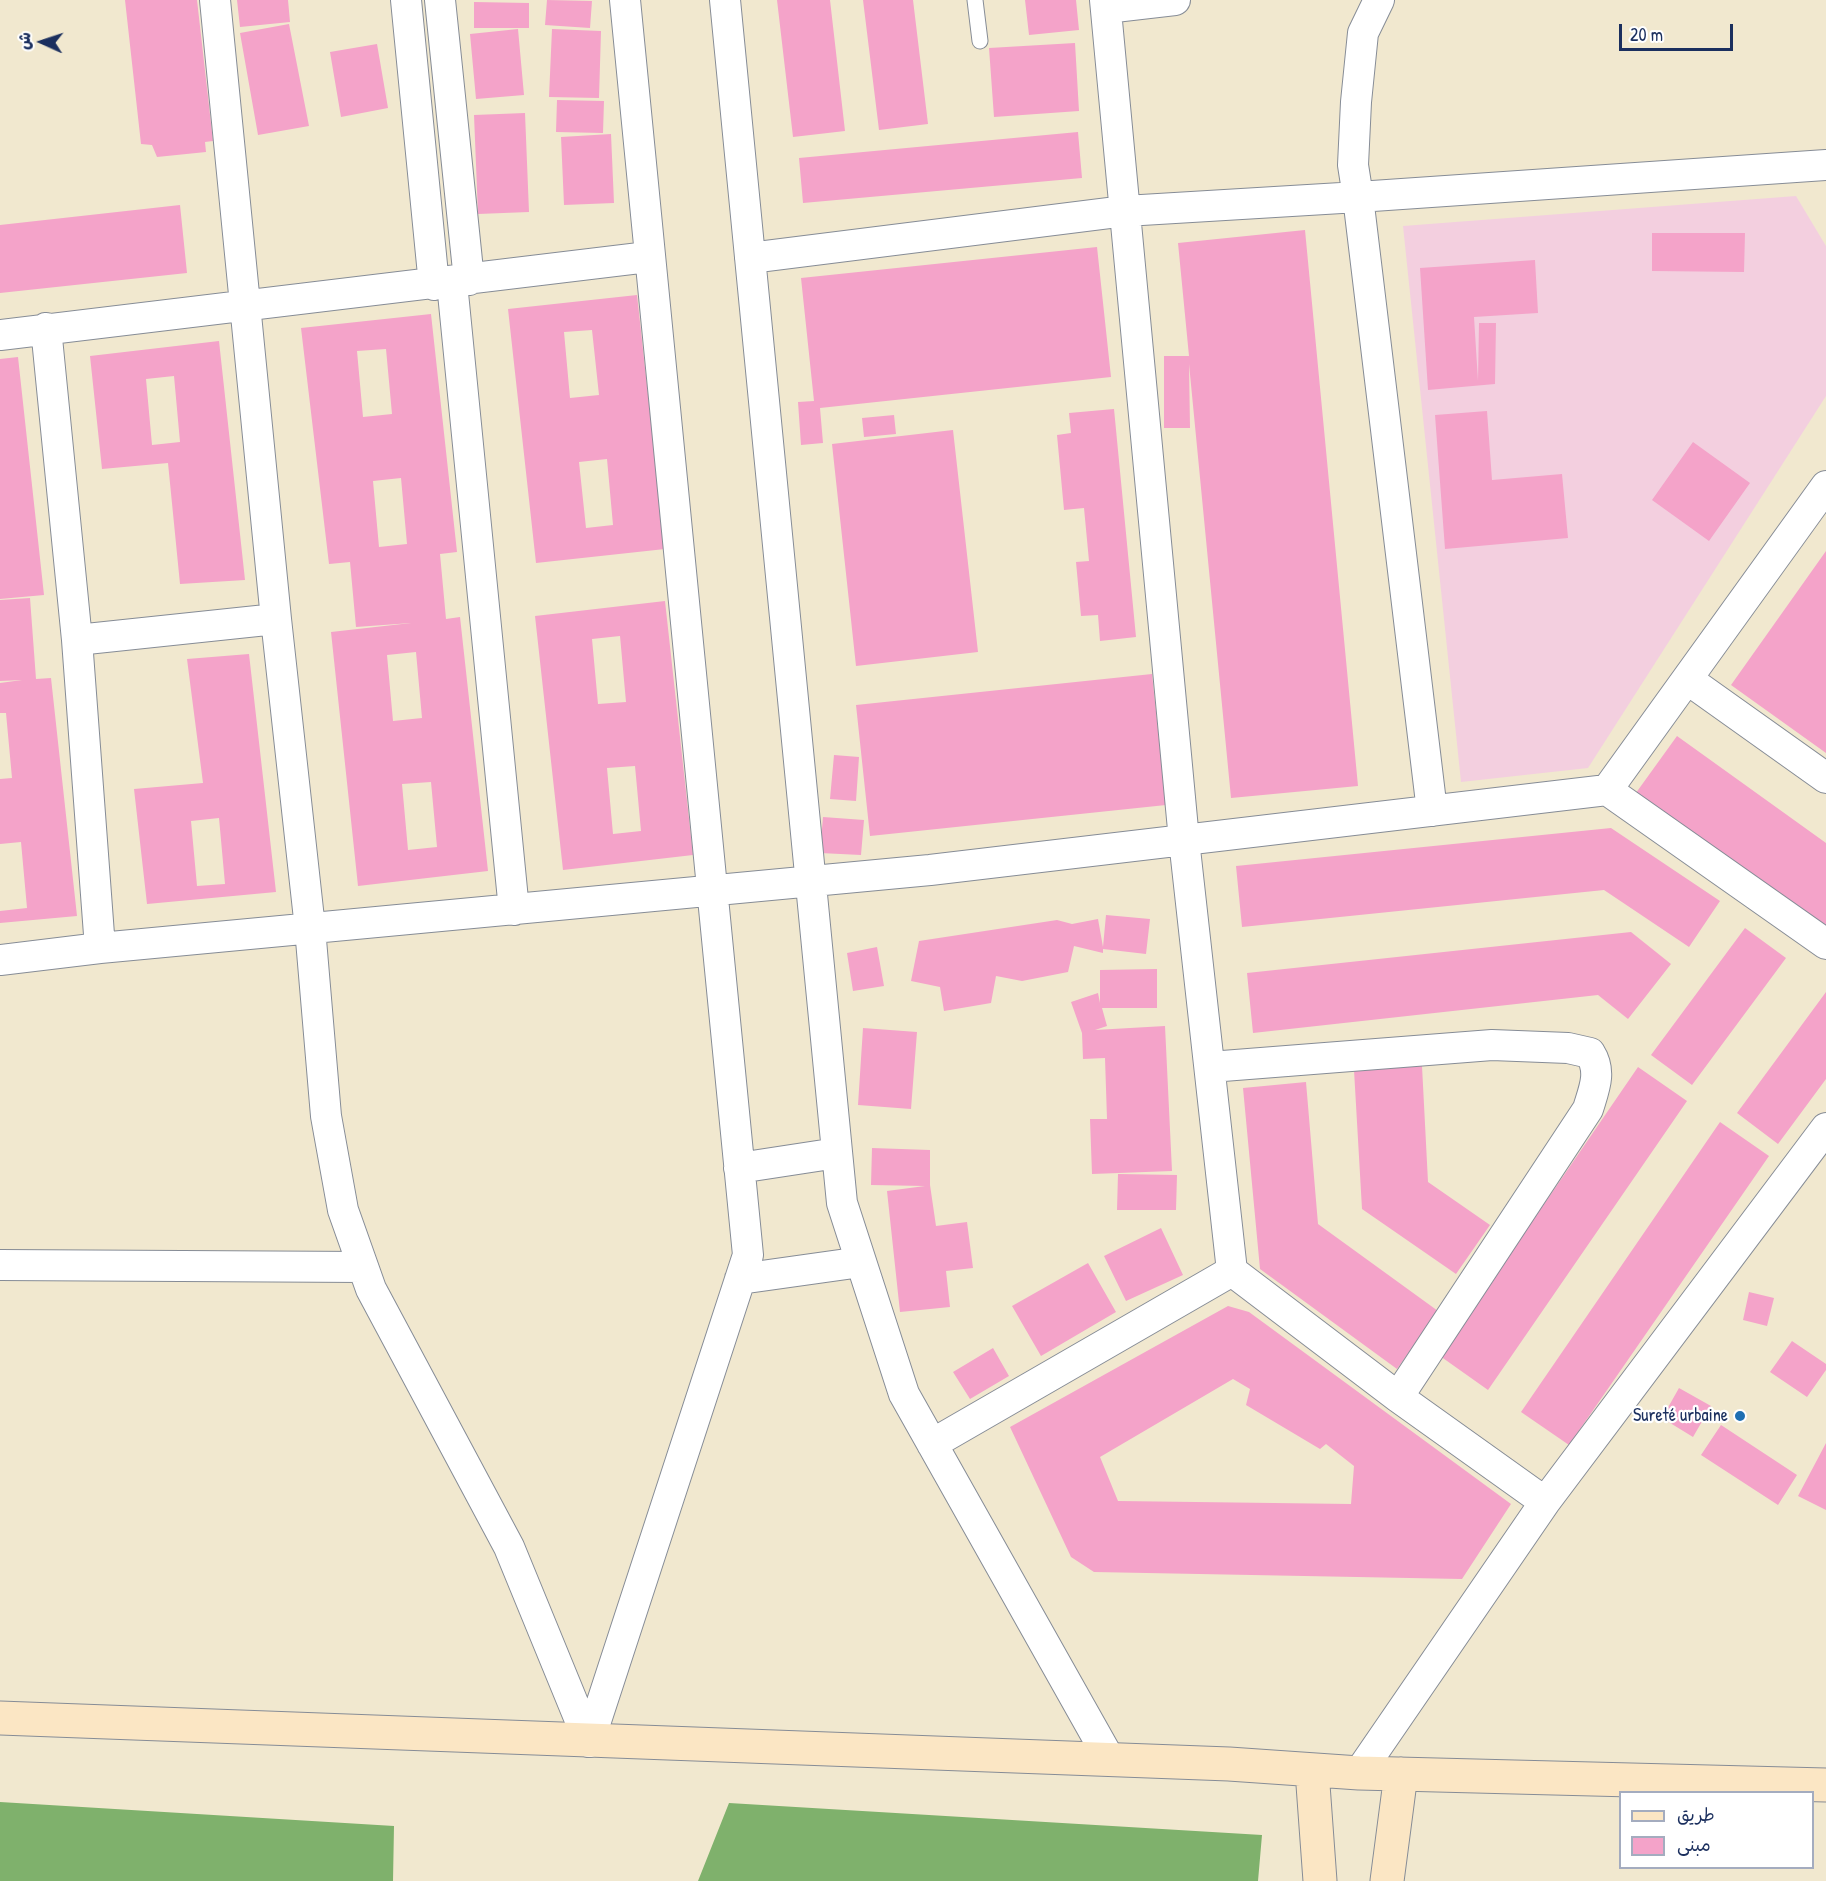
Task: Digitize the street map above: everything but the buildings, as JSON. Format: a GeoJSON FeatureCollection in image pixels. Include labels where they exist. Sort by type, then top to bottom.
{"type":"FeatureCollection","features":[{"type":"Feature","properties":{"kind":"street"},"geometry":{"type":"LineString","coordinates":[[215,0],[276,619],[310,928],[326,1116],[343,1210],[371,1289],[509,1547],[589,1742]]}},
{"type":"Feature","properties":{"kind":"street"},"geometry":{"type":"LineString","coordinates":[[406,0],[452,282]]}},
{"type":"Feature","properties":{"kind":"street"},"geometry":{"type":"LineString","coordinates":[[440,0],[452,282],[514,910]]}},
{"type":"Feature","properties":{"kind":"street"},"geometry":{"type":"LineString","coordinates":[[589,1742],[748,1255],[648,257],[625,0]]}},
{"type":"Feature","properties":{"kind":"street"},"geometry":{"type":"LineString","coordinates":[[726,0],[842,1203],[904,1394],[1110,1760]]}},
{"type":"Feature","properties":{"kind":"street"},"geometry":{"type":"LineString","coordinates":[[1175,0],[1105,4],[1184,840],[1232,1271],[1398,1397],[1545,1502]]}},
{"type":"Feature","properties":{"kind":"street"},"geometry":{"type":"LineString","coordinates":[[1379,0],[1363,33],[1353,165],[1431,811]]}},
{"type":"Feature","properties":{"kind":"street"},"geometry":{"type":"LineString","coordinates":[[750,258],[1125,211],[1826,165]]}},
{"type":"Feature","properties":{"kind":"street"},"geometry":{"type":"LineString","coordinates":[[0,335],[648,257]]}},
{"type":"Feature","properties":{"kind":"street"},"geometry":{"type":"LineString","coordinates":[[46,328],[77,640],[100,948]]}},
{"type":"Feature","properties":{"kind":"street"},"geometry":{"type":"LineString","coordinates":[[1607,790],[1826,486]]}},
{"type":"Feature","properties":{"kind":"street"},"geometry":{"type":"LineString","coordinates":[[77,640],[276,619]]}},
{"type":"Feature","properties":{"kind":"street"},"geometry":{"type":"LineString","coordinates":[[1687,679],[1826,778]]}},
{"type":"Feature","properties":{"kind":"street"},"geometry":{"type":"LineString","coordinates":[[0,960],[100,948],[812,882],[1607,790],[1826,944]]}},
{"type":"Feature","properties":{"kind":"street"},"geometry":{"type":"LineString","coordinates":[[1210,1067],[1492,1045],[1568,1048],[1590,1053],[1598,1065],[1595,1087],[1588,1109],[1398,1397]]}},
{"type":"Feature","properties":{"kind":"street"},"geometry":{"type":"LineString","coordinates":[[1359,1773],[1545,1502],[1826,1128]]}},
{"type":"Feature","properties":{"kind":"street"},"geometry":{"type":"LineString","coordinates":[[739,1168],[837,1154]]}},
{"type":"Feature","properties":{"kind":"street"},"geometry":{"type":"LineString","coordinates":[[740,1279],[861,1262]]}},
{"type":"Feature","properties":{"kind":"street"},"geometry":{"type":"LineString","coordinates":[[0,1265],[363,1267]]}},
{"type":"Feature","properties":{"kind":"street"},"geometry":{"type":"LineString","coordinates":[[932,1444],[1232,1271]]}},
{"type":"Feature","properties":{"kind":"street"},"geometry":{"type":"LineString","coordinates":[[0,1718],[1110,1760],[1359,1773],[1826,1785]]}},
{"type":"Feature","properties":{"kind":"street"},"geometry":{"type":"LineString","coordinates":[[1312,1771],[1320,1881]]}},
{"type":"Feature","properties":{"kind":"street"},"geometry":{"type":"LineString","coordinates":[[1388,1881],[1401,1774]]}},
{"type":"Feature","properties":{"kind":"lane"},"geometry":{"type":"LineString","coordinates":[[975,0],[980,41]]}},
{"type":"Feature","properties":{"kind":"shaded area"},"geometry":{"type":"Polygon","coordinates":[[[1796,196],[1826,246],[1826,396],[1588,768],[1461,782],[1403,226],[1796,196]]]}},
{"type":"Feature","properties":{"kind":"green space"},"geometry":{"type":"Polygon","coordinates":[[[0,1802],[394,1826],[393,1881],[0,1881],[0,1802]]]}},
{"type":"Feature","properties":{"kind":"green space"},"geometry":{"type":"Polygon","coordinates":[[[729,1803],[1262,1835],[1258,1881],[698,1881],[729,1803]]]}},
{"type":"Feature","properties":{"kind":"place","name":"Sureté urbaine"},"geometry":{"type":"Point","coordinates":[1740,1416]}}]}
